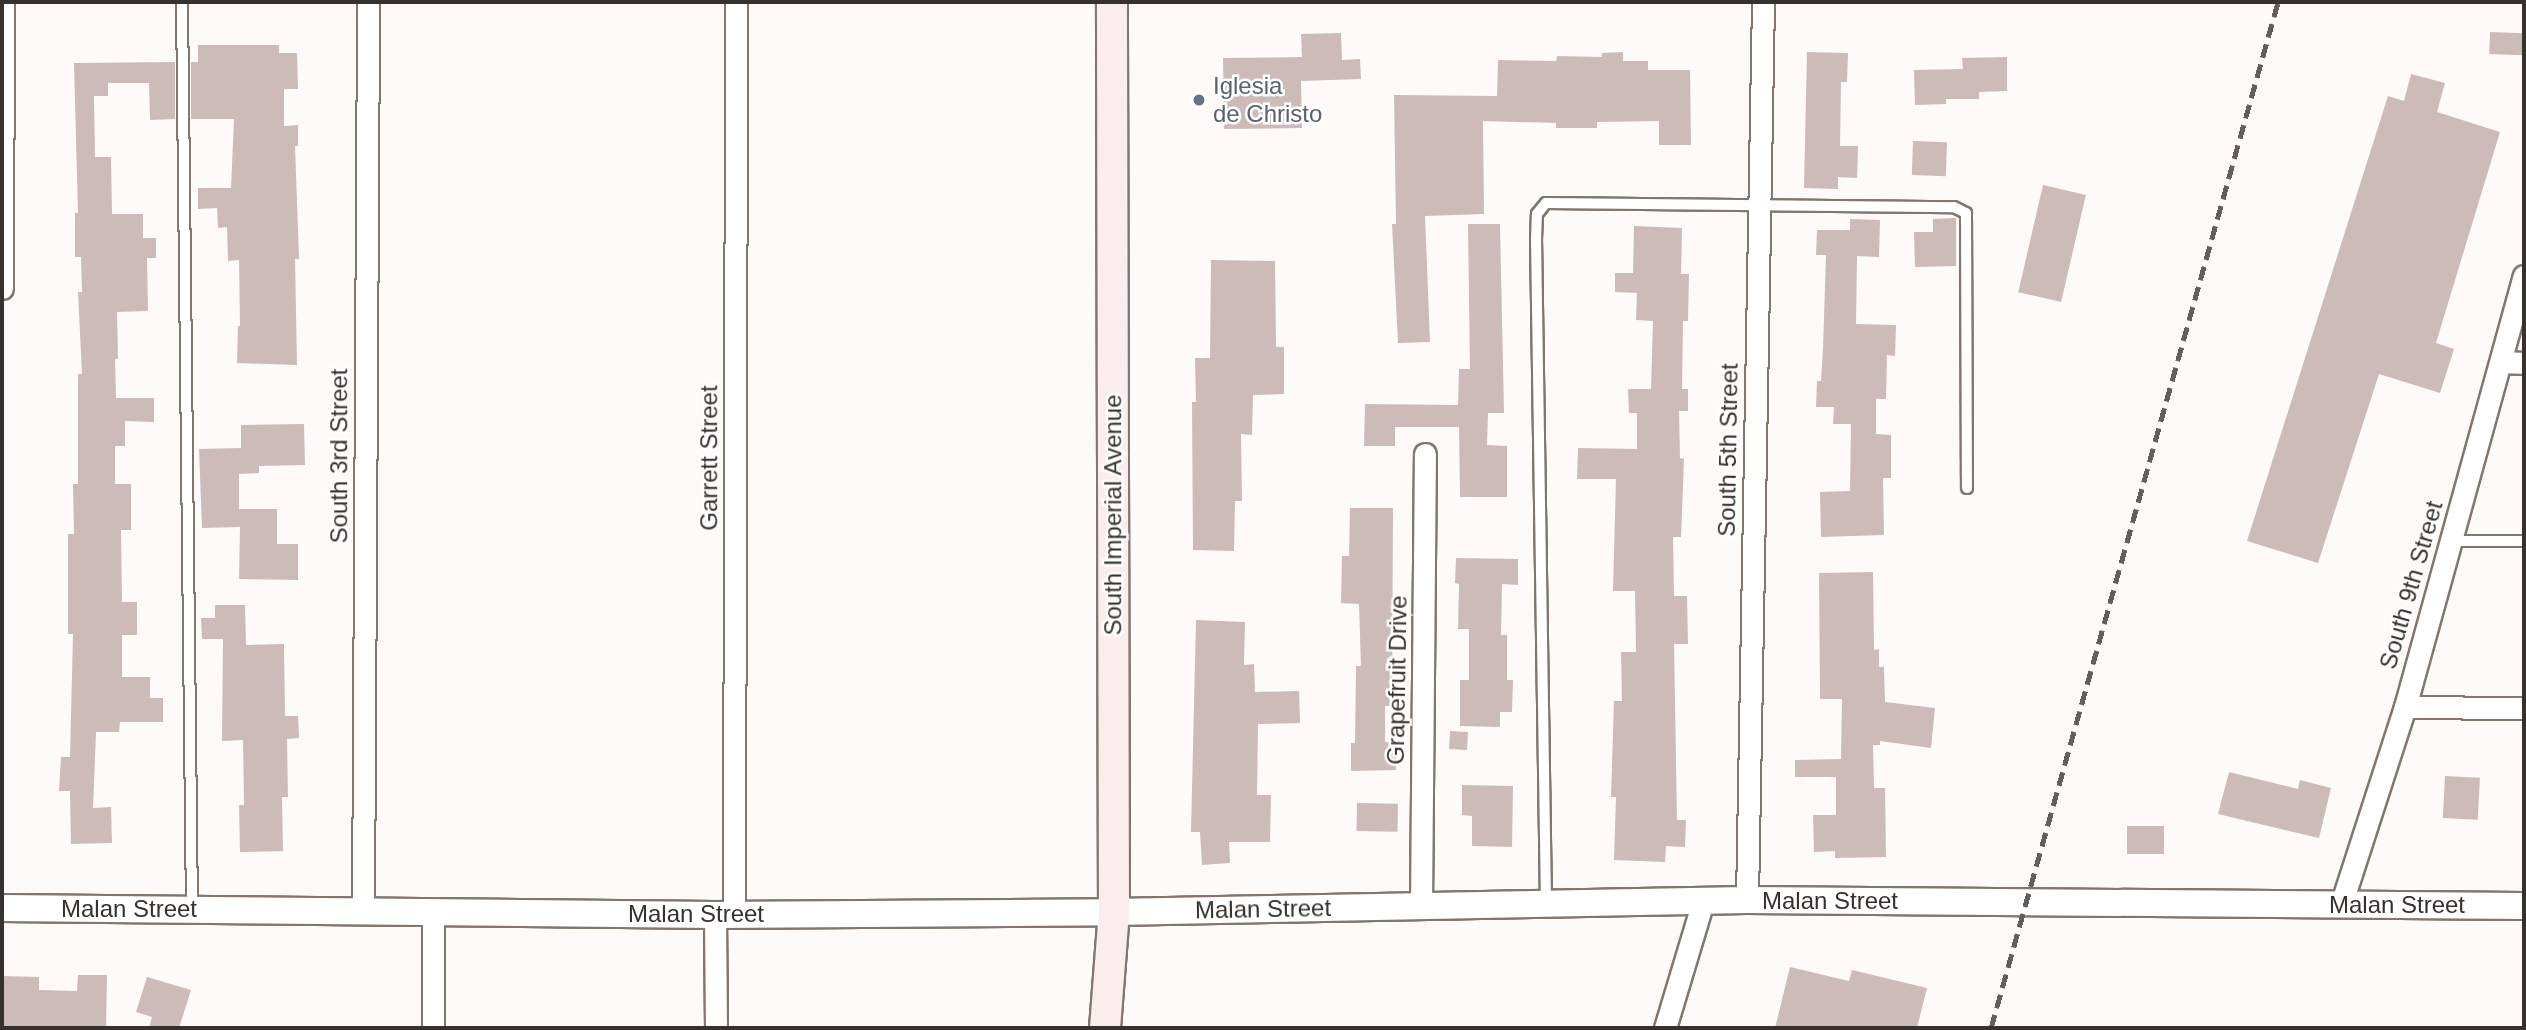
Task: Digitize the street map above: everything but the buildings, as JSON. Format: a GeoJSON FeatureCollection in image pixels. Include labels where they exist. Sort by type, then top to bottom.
{"type":"FeatureCollection","features":[{"type":"Feature","properties":{"kind":"main road","name":"South Imperial Avenue"},"geometry":{"type":"LineString","coordinates":[[1105,1028],[1114,912],[1112,2]]}},
{"type":"Feature","properties":{"kind":"street"},"geometry":{"type":"LineString","coordinates":[[2,2],[2,288]]}},
{"type":"Feature","properties":{"kind":"street","name":"South 3rd Street"},"geometry":{"type":"LineString","coordinates":[[363,911],[368,2]]}},
{"type":"Feature","properties":{"kind":"street","name":"Garrett Street"},"geometry":{"type":"LineString","coordinates":[[716,1028],[724,914],[736,2]]}},
{"type":"Feature","properties":{"kind":"street","name":"South 5th Street"},"geometry":{"type":"LineString","coordinates":[[1747,900],[1763,2]]}},
{"type":"Feature","properties":{"kind":"street","name":"South 9th Street"},"geometry":{"type":"LineString","coordinates":[[2341,905],[2404,707],[2524,276]]}},
{"type":"Feature","properties":{"kind":"street"},"geometry":{"type":"LineString","coordinates":[[2501,362],[2524,363]]}},
{"type":"Feature","properties":{"kind":"street","name":"Grapefruit Drive"},"geometry":{"type":"LineString","coordinates":[[1421,906],[1425,454]]}},
{"type":"Feature","properties":{"kind":"street"},"geometry":{"type":"LineString","coordinates":[[2404,707],[2524,708]]}},
{"type":"Feature","properties":{"kind":"street","name":"Malan Street"},"geometry":{"type":"LineString","coordinates":[[2,908],[433,914],[724,914],[1114,912],[1747,900],[2524,906]]}},
{"type":"Feature","properties":{"kind":"street"},"geometry":{"type":"LineString","coordinates":[[1665,1028],[1703,901]]}},
{"type":"Feature","properties":{"kind":"street"},"geometry":{"type":"LineString","coordinates":[[433,914],[433,1028]]}},
{"type":"Feature","properties":{"kind":"lane"},"geometry":{"type":"LineString","coordinates":[[182,2],[192,909]]}},
{"type":"Feature","properties":{"kind":"lane"},"geometry":{"type":"LineString","coordinates":[[1546,904],[1537,214],[1546,203],[1954,207],[1966,213],[1967,488]]}},
{"type":"Feature","properties":{"kind":"lane"},"geometry":{"type":"LineString","coordinates":[[2451,541],[2524,541]]}},
{"type":"Feature","properties":{"kind":"railway"},"geometry":{"type":"LineString","coordinates":[[1991,1028],[2278,2]]}},
{"type":"Feature","properties":{"kind":"place","name":"Iglesia de Christo"},"geometry":{"type":"Point","coordinates":[1199,100]}}]}
